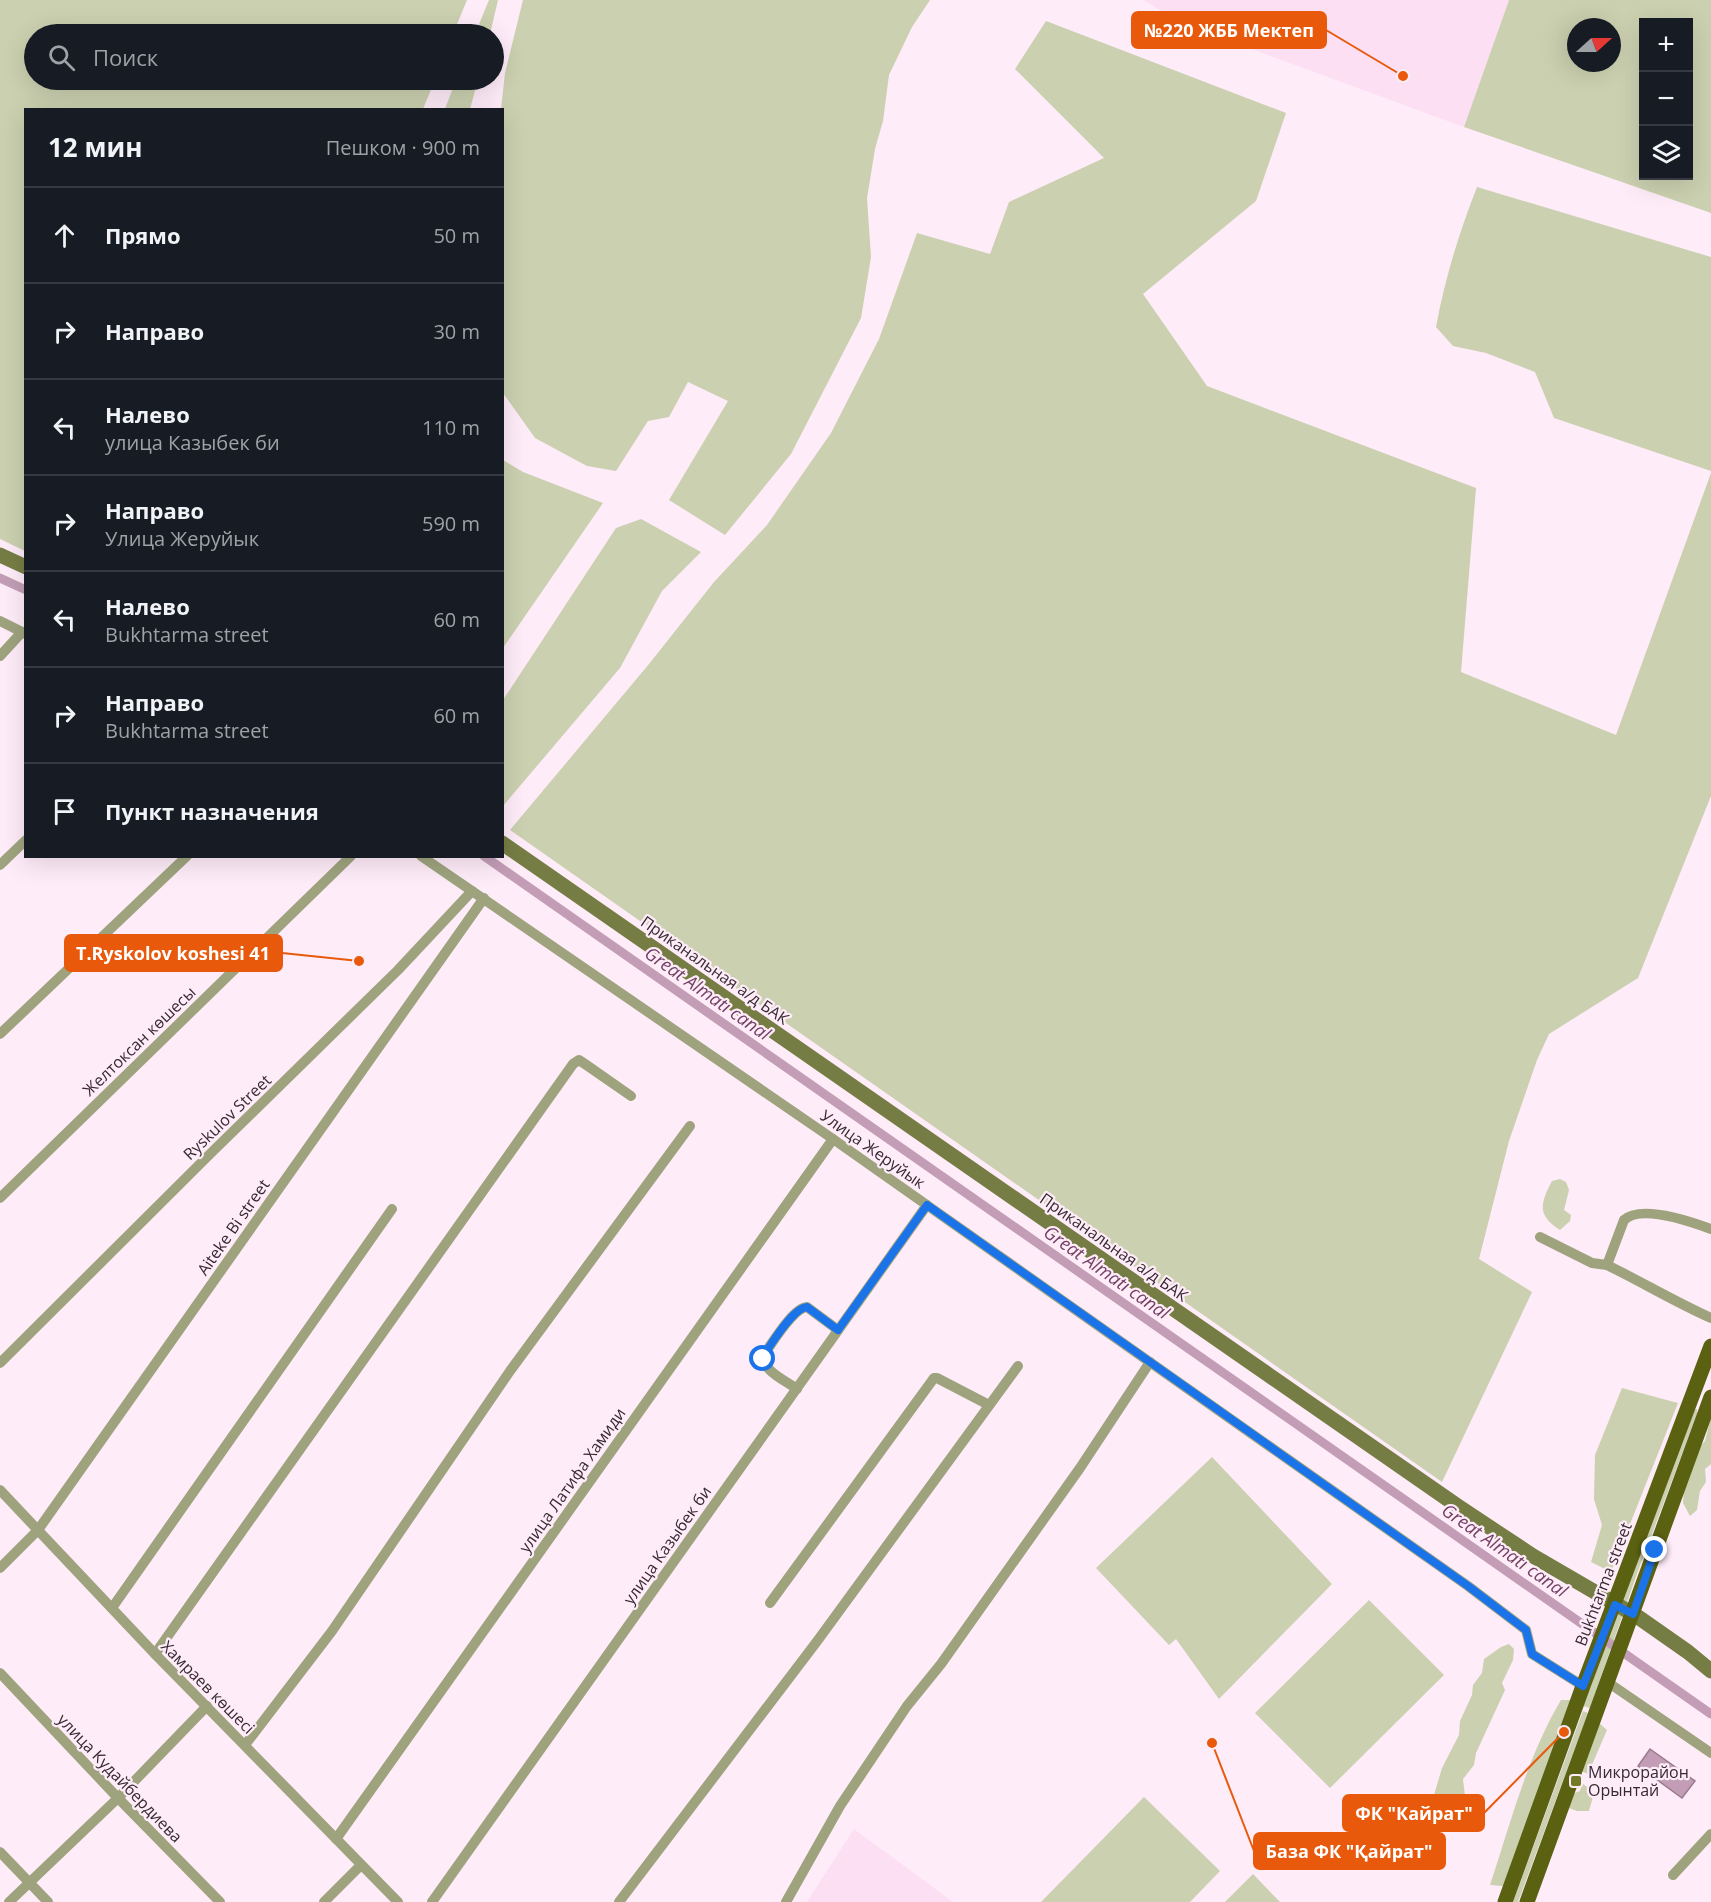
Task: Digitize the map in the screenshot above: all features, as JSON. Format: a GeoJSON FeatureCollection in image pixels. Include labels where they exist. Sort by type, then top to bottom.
{"type":"FeatureCollection","features":[{"type":"Feature","properties":{"kind":"main road","name":"Bukhtarma street"},"geometry":{"type":"LineString","coordinates":[[1505,1902],[1583,1686],[1711,1346]]}},
{"type":"Feature","properties":{"kind":"main road"},"geometry":{"type":"LineString","coordinates":[[1527,1902],[1710,1400],[1693,1396]]}},
{"type":"Feature","properties":{"kind":"street"},"geometry":{"type":"LineString","coordinates":[[0,555],[24,566]]}},
{"type":"Feature","properties":{"kind":"street"},"geometry":{"type":"LineString","coordinates":[[0,621],[24,633],[0,656]]}},
{"type":"Feature","properties":{"kind":"street"},"geometry":{"type":"LineString","coordinates":[[0,865],[24,842]]}},
{"type":"Feature","properties":{"kind":"street","name":"Приканальная а/д БАК"},"geometry":{"type":"LineString","coordinates":[[504,844],[1450,1501],[1613,1610],[1633,1614],[1711,1671]]}},
{"type":"Feature","properties":{"kind":"street"},"geometry":{"type":"LineString","coordinates":[[0,1034],[185,858]]}},
{"type":"Feature","properties":{"kind":"street","name":"Желтоксан көшесы"},"geometry":{"type":"LineString","coordinates":[[0,1198],[349,858]]}},
{"type":"Feature","properties":{"kind":"street"},"geometry":{"type":"LineString","coordinates":[[424,858],[484,898]]}},
{"type":"Feature","properties":{"kind":"street","name":"Ryskulov Street"},"geometry":{"type":"LineString","coordinates":[[0,1363],[204,1159],[398,970],[472,891]]}},
{"type":"Feature","properties":{"kind":"street","name":"Улица Жеруйык"},"geometry":{"type":"LineString","coordinates":[[484,898],[833,1139],[1468,1586],[1526,1630],[1532,1654],[1583,1686]]}},
{"type":"Feature","properties":{"kind":"street","name":"Aiteke Bi street"},"geometry":{"type":"LineString","coordinates":[[0,1568],[38,1530],[484,898]]}},
{"type":"Feature","properties":{"kind":"street"},"geometry":{"type":"LineString","coordinates":[[155,1654],[573,1064],[579,1060],[631,1096]]}},
{"type":"Feature","properties":{"kind":"street"},"geometry":{"type":"LineString","coordinates":[[245,1745],[332,1631],[510,1371],[690,1126]]}},
{"type":"Feature","properties":{"kind":"street","name":"улица Латифа Хамиди"},"geometry":{"type":"LineString","coordinates":[[336,1839],[833,1139]]}},
{"type":"Feature","properties":{"kind":"street","name":"улица Казыбек би"},"geometry":{"type":"LineString","coordinates":[[432,1902],[927,1205]]}},
{"type":"Feature","properties":{"kind":"street"},"geometry":{"type":"LineString","coordinates":[[112,1608],[392,1209]]}},
{"type":"Feature","properties":{"kind":"street"},"geometry":{"type":"LineString","coordinates":[[1607,1265],[1624,1220],[1628,1216],[1662,1215],[1711,1229]]}},
{"type":"Feature","properties":{"kind":"street"},"geometry":{"type":"LineString","coordinates":[[1540,1237],[1592,1263],[1607,1265],[1648,1285],[1669,1299],[1711,1318]]}},
{"type":"Feature","properties":{"kind":"street"},"geometry":{"type":"LineString","coordinates":[[797,1389],[765,1366],[763,1359],[765,1353],[801,1308],[807,1307],[838,1330]]}},
{"type":"Feature","properties":{"kind":"street"},"geometry":{"type":"LineString","coordinates":[[786,1902],[840,1806],[901,1715],[941,1664],[1073,1477],[1150,1362]]}},
{"type":"Feature","properties":{"kind":"street"},"geometry":{"type":"LineString","coordinates":[[619,1902],[818,1641],[1018,1366]]}},
{"type":"Feature","properties":{"kind":"street"},"geometry":{"type":"LineString","coordinates":[[770,1603],[934,1378],[989,1405]]}},
{"type":"Feature","properties":{"kind":"street","name":"Хамраев көшесі"},"geometry":{"type":"LineString","coordinates":[[0,1490],[155,1654],[398,1902]]}},
{"type":"Feature","properties":{"kind":"street","name":"улица Кудайбердиева"},"geometry":{"type":"LineString","coordinates":[[0,1673],[220,1902]]}},
{"type":"Feature","properties":{"kind":"street"},"geometry":{"type":"LineString","coordinates":[[1608,1676],[1711,1753]]}},
{"type":"Feature","properties":{"kind":"street"},"geometry":{"type":"LineString","coordinates":[[9,1902],[118,1798],[207,1706]]}},
{"type":"Feature","properties":{"kind":"street"},"geometry":{"type":"LineString","coordinates":[[1673,1875],[1711,1834]]}},
{"type":"Feature","properties":{"kind":"street"},"geometry":{"type":"LineString","coordinates":[[0,1852],[48,1902]]}},
{"type":"Feature","properties":{"kind":"street"},"geometry":{"type":"LineString","coordinates":[[324,1902],[362,1865]]}},
{"type":"Feature","properties":{"kind":"shaded area"},"geometry":{"type":"Polygon","coordinates":[[[1143,0],[1509,0],[1464,127],[1184,24],[1143,0]]]}},
{"type":"Feature","properties":{"kind":"shaded area"},"geometry":{"type":"Polygon","coordinates":[[[1650,1749],[1695,1781],[1682,1798],[1638,1766],[1650,1749]]]}},
{"type":"Feature","properties":{"kind":"shaded area"},"geometry":{"type":"Polygon","coordinates":[[[854,1829],[953,1902],[807,1902],[854,1829]]]}},
{"type":"Feature","properties":{"kind":"green space"},"geometry":{"type":"Polygon","coordinates":[[[0,0],[467,0],[457,24],[24,24],[24,90],[431,90],[423,108],[24,108],[24,551],[0,539],[0,0]]]}},
{"type":"Feature","properties":{"kind":"green space"},"geometry":{"type":"Polygon","coordinates":[[[489,0],[498,0],[492,24],[479,24],[489,0]]]}},
{"type":"Feature","properties":{"kind":"green space"},"geometry":{"type":"Polygon","coordinates":[[[523,0],[930,0],[912,27],[889,75],[883,121],[875,149],[867,198],[871,257],[861,318],[791,454],[725,535],[669,500],[728,401],[688,382],[669,417],[648,421],[616,471],[587,466],[535,438],[504,394],[504,108],[501,108],[505,73],[523,0]]]}},
{"type":"Feature","properties":{"kind":"green space"},"geometry":{"type":"Polygon","coordinates":[[[1509,0],[1711,0],[1711,213],[1464,127],[1509,0]]]}},
{"type":"Feature","properties":{"kind":"green space"},"geometry":{"type":"Polygon","coordinates":[[[1046,21],[1286,113],[1256,201],[1143,294],[1207,386],[1476,488],[1461,672],[1616,735],[1711,473],[1711,796],[1638,978],[1549,1034],[1537,1060],[1509,1141],[1479,1259],[1532,1292],[1442,1482],[510,830],[649,664],[714,582],[767,525],[831,433],[879,339],[917,233],[990,254],[1009,202],[1104,158],[1015,69],[1046,21]]]}},
{"type":"Feature","properties":{"kind":"green space"},"geometry":{"type":"Polygon","coordinates":[[[452,90],[475,90],[470,108],[445,108],[452,90]]]}},
{"type":"Feature","properties":{"kind":"green space"},"geometry":{"type":"Polygon","coordinates":[[[1477,187],[1711,257],[1711,471],[1554,418],[1535,372],[1486,353],[1453,346],[1436,327],[1453,256],[1477,187]]]}},
{"type":"Feature","properties":{"kind":"green space"},"geometry":{"type":"Polygon","coordinates":[[[504,461],[523,472],[603,503],[504,647],[504,461]]]}},
{"type":"Feature","properties":{"kind":"green space"},"geometry":{"type":"Polygon","coordinates":[[[641,519],[701,552],[662,591],[620,668],[504,805],[504,698],[616,528],[641,519]]]}},
{"type":"Feature","properties":{"kind":"green space"},"geometry":{"type":"Polygon","coordinates":[[[1560,1179],[1566,1182],[1569,1190],[1564,1210],[1571,1215],[1570,1221],[1560,1230],[1547,1219],[1543,1203],[1552,1181],[1560,1179]]]}},
{"type":"Feature","properties":{"kind":"green space"},"geometry":{"type":"Polygon","coordinates":[[[1622,1388],[1678,1403],[1611,1572],[1591,1562],[1602,1525],[1594,1499],[1595,1455],[1622,1388]]]}},
{"type":"Feature","properties":{"kind":"green space"},"geometry":{"type":"Polygon","coordinates":[[[1697,1409],[1590,1708],[1583,1706],[1694,1410],[1697,1409]]]}},
{"type":"Feature","properties":{"kind":"green space"},"geometry":{"type":"Polygon","coordinates":[[[1711,1417],[1711,1464],[1705,1469],[1706,1482],[1700,1491],[1697,1510],[1690,1516],[1683,1503],[1684,1486],[1699,1447],[1705,1441],[1711,1417]]]}},
{"type":"Feature","properties":{"kind":"green space"},"geometry":{"type":"Polygon","coordinates":[[[1212,1457],[1332,1584],[1219,1699],[1176,1639],[1169,1645],[1096,1568],[1212,1457]]]}},
{"type":"Feature","properties":{"kind":"green space"},"geometry":{"type":"Polygon","coordinates":[[[1369,1600],[1444,1675],[1330,1788],[1255,1713],[1369,1600]]]}},
{"type":"Feature","properties":{"kind":"green space"},"geometry":{"type":"Polygon","coordinates":[[[1509,1644],[1514,1649],[1513,1660],[1502,1683],[1505,1690],[1476,1753],[1474,1765],[1463,1779],[1465,1814],[1448,1818],[1442,1804],[1434,1795],[1442,1768],[1459,1735],[1460,1721],[1472,1695],[1473,1685],[1482,1673],[1484,1659],[1509,1644]]]}},
{"type":"Feature","properties":{"kind":"green space"},"geometry":{"type":"Polygon","coordinates":[[[1561,1700],[1571,1700],[1511,1881],[1502,1886],[1490,1885],[1529,1767],[1561,1700]]]}},
{"type":"Feature","properties":{"kind":"green space"},"geometry":{"type":"Polygon","coordinates":[[[1583,1711],[1588,1713],[1518,1902],[1513,1902],[1583,1711]]]}},
{"type":"Feature","properties":{"kind":"green space"},"geometry":{"type":"Polygon","coordinates":[[[1599,1723],[1607,1730],[1588,1774],[1579,1770],[1599,1723]]]}},
{"type":"Feature","properties":{"kind":"green space"},"geometry":{"type":"Polygon","coordinates":[[[1582,1783],[1594,1793],[1589,1811],[1577,1811],[1566,1807],[1572,1794],[1580,1791],[1582,1783]]]}},
{"type":"Feature","properties":{"kind":"green space"},"geometry":{"type":"Polygon","coordinates":[[[1144,1797],[1220,1871],[1190,1902],[1041,1902],[1144,1797]]]}},
{"type":"Feature","properties":{"kind":"green space"},"geometry":{"type":"Polygon","coordinates":[[[1253,1874],[1280,1902],[1225,1902],[1253,1874]]]}},
{"type":"Feature","properties":{"kind":"waterway","name":"Great Almatı canal"},"geometry":{"type":"LineString","coordinates":[[0,578],[24,589]]}},
{"type":"Feature","properties":{"kind":"waterway","name":"Great Almatı canal"},"geometry":{"type":"LineString","coordinates":[[487,858],[1711,1714]]}},
{"type":"Feature","properties":{"kind":"place","name":"№220 ЖББ Мектеп"},"geometry":{"type":"Point","coordinates":[1403,76]}},
{"type":"Feature","properties":{"kind":"place","name":"T.Ryskolov koshesi 41"},"geometry":{"type":"Point","coordinates":[359,961]}},
{"type":"Feature","properties":{"kind":"place","name":"ФК \"Кайрат\""},"geometry":{"type":"Point","coordinates":[1564,1732]}},
{"type":"Feature","properties":{"kind":"place","name":"База ФК \"Қайрат\""},"geometry":{"type":"Point","coordinates":[1212,1743]}},
{"type":"Feature","properties":{"kind":"place","name":"Микрорайон Орынтай"},"geometry":{"type":"Point","coordinates":[1576,1781]}},
{"type":"Feature","properties":{"kind":"route"},"geometry":{"type":"LineString","coordinates":[[763,1359],[765,1353],[801,1308],[807,1307],[838,1330],[927,1205],[1468,1586],[1526,1630],[1532,1654],[1583,1686],[1615,1605],[1633,1614],[1655,1550]]}}]}
